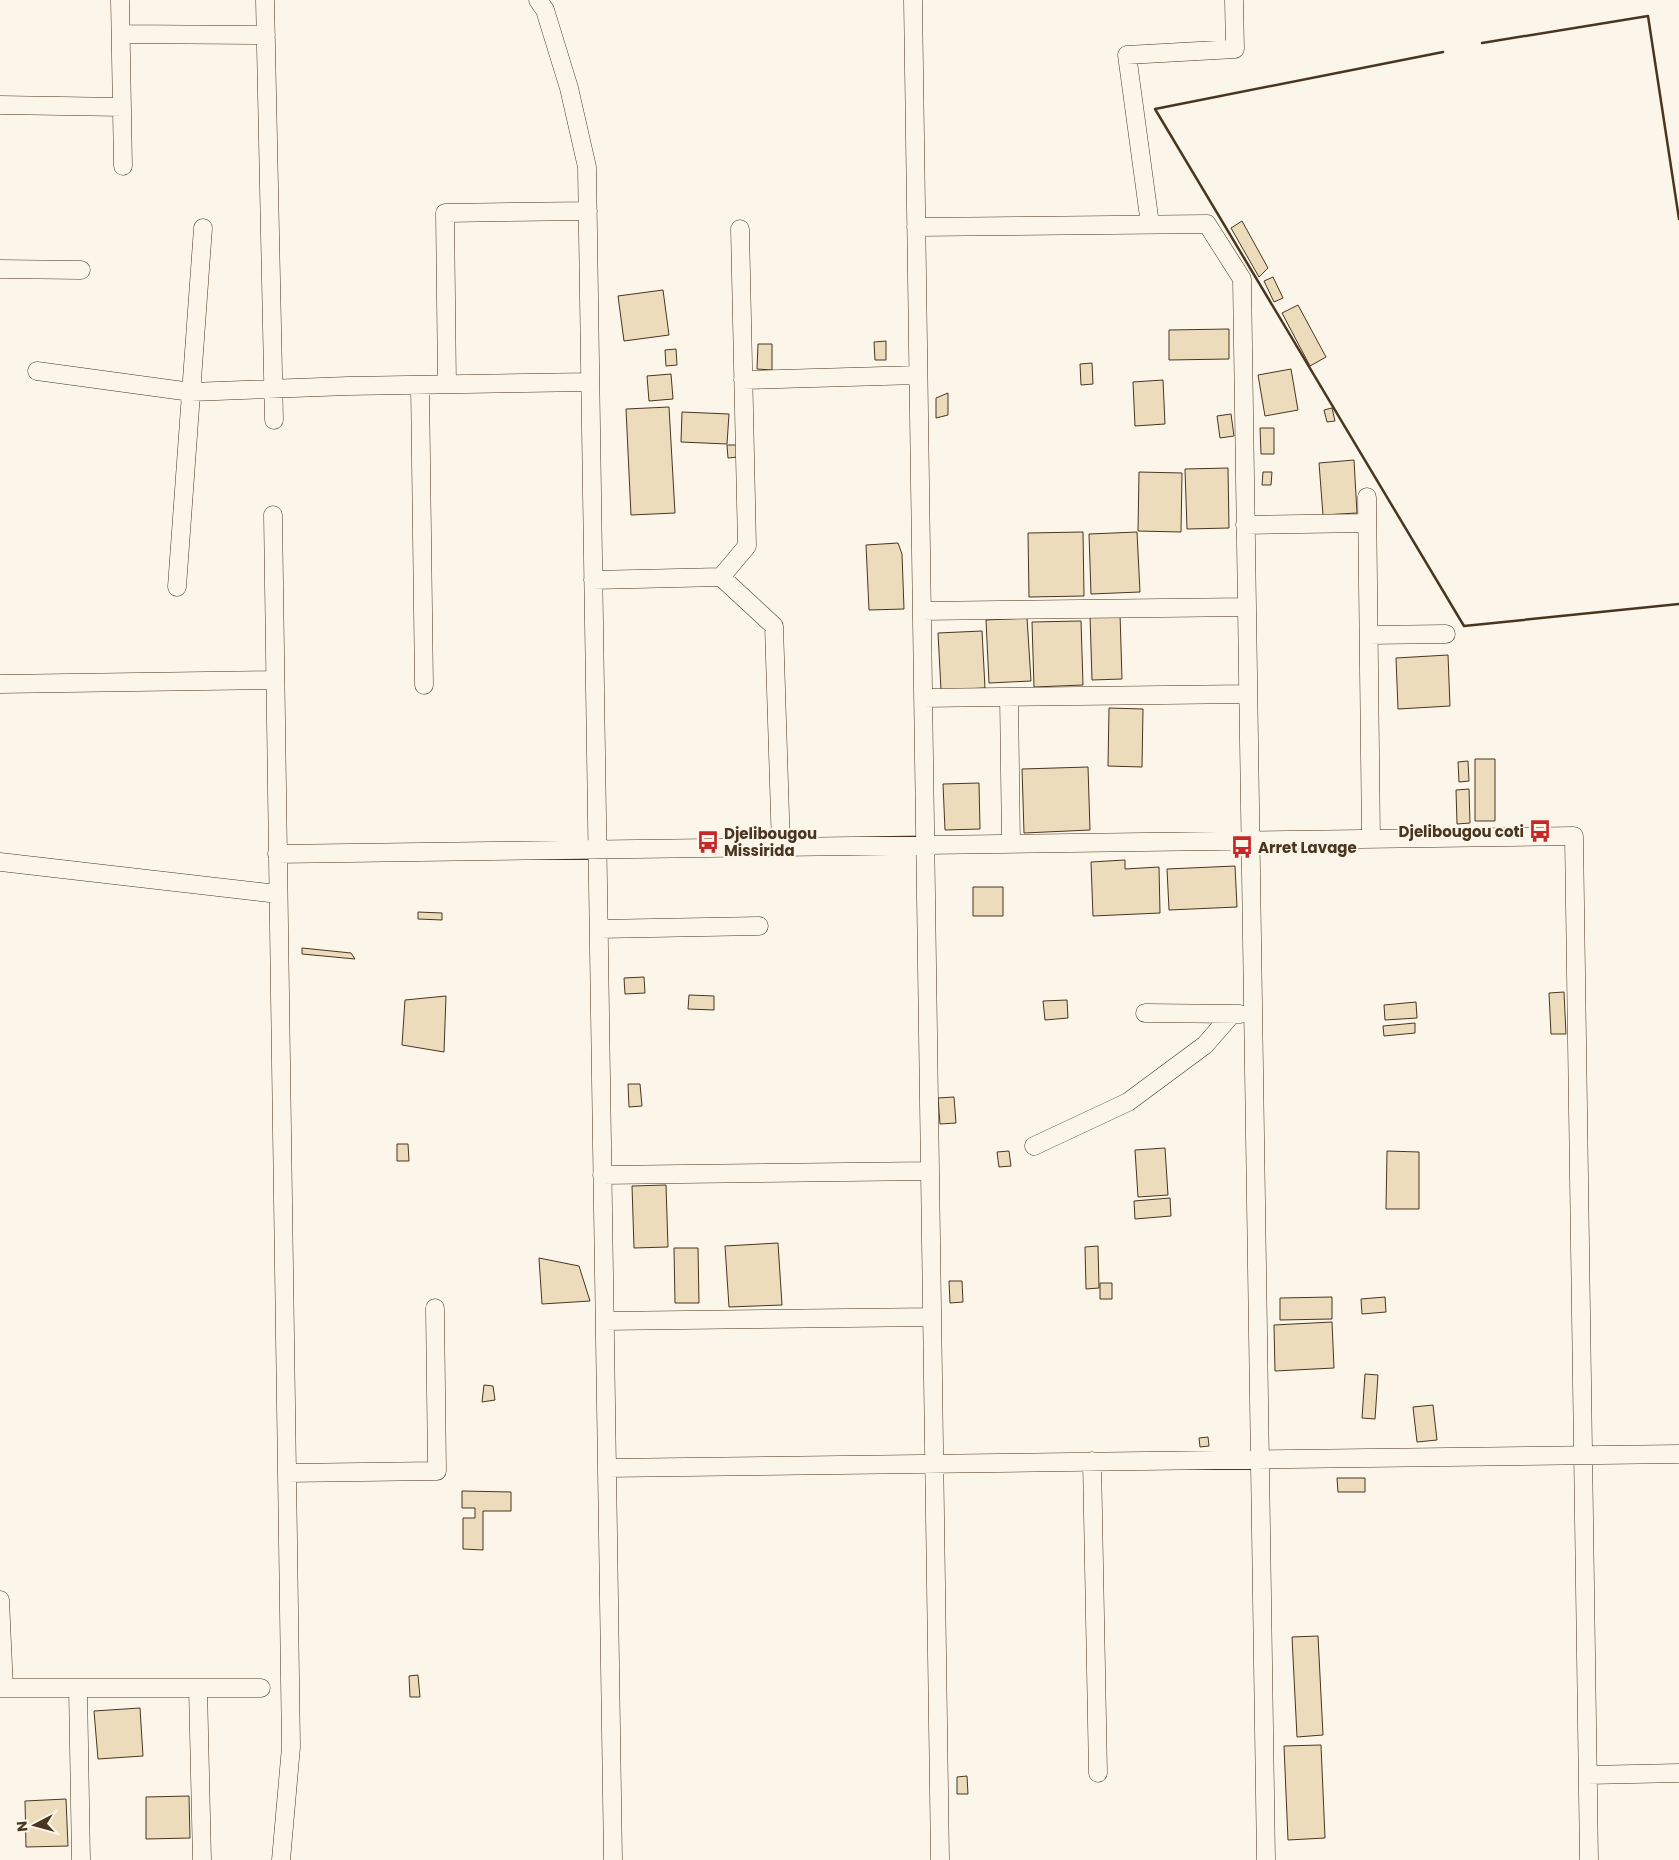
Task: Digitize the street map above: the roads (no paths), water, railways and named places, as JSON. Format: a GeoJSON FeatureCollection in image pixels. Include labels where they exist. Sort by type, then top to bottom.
{"type":"FeatureCollection","features":[{"type":"Feature","properties":{"kind":"street"},"geometry":{"type":"LineString","coordinates":[[120,0],[123,166]]}},
{"type":"Feature","properties":{"kind":"street"},"geometry":{"type":"LineString","coordinates":[[265,0],[274,420]]}},
{"type":"Feature","properties":{"kind":"street"},"geometry":{"type":"LineString","coordinates":[[538,0],[545,10],[569,88],[587,167],[612,1860]]}},
{"type":"Feature","properties":{"kind":"street"},"geometry":{"type":"LineString","coordinates":[[913,0],[940,1860]]}},
{"type":"Feature","properties":{"kind":"street"},"geometry":{"type":"LineString","coordinates":[[1150,224],[1127,55],[1235,49],[1234,0]]}},
{"type":"Feature","properties":{"kind":"street"},"geometry":{"type":"LineString","coordinates":[[121,34],[266,35]]}},
{"type":"Feature","properties":{"kind":"street"},"geometry":{"type":"LineString","coordinates":[[0,105],[122,108]]}},
{"type":"Feature","properties":{"kind":"street"},"geometry":{"type":"LineString","coordinates":[[447,384],[445,213],[588,211]]}},
{"type":"Feature","properties":{"kind":"street"},"geometry":{"type":"LineString","coordinates":[[916,228],[1207,224],[1242,279],[1266,1860]]}},
{"type":"Feature","properties":{"kind":"street"},"geometry":{"type":"LineString","coordinates":[[177,587],[203,228]]}},
{"type":"Feature","properties":{"kind":"street"},"geometry":{"type":"LineString","coordinates":[[722,577],[747,546],[740,229]]}},
{"type":"Feature","properties":{"kind":"street"},"geometry":{"type":"LineString","coordinates":[[0,269],[80,270]]}},
{"type":"Feature","properties":{"kind":"street"},"geometry":{"type":"LineString","coordinates":[[37,371],[191,392],[447,384],[590,382]]}},
{"type":"Feature","properties":{"kind":"street"},"geometry":{"type":"LineString","coordinates":[[743,380],[918,374]]}},
{"type":"Feature","properties":{"kind":"street"},"geometry":{"type":"LineString","coordinates":[[420,385],[424,685]]}},
{"type":"Feature","properties":{"kind":"street"},"geometry":{"type":"LineString","coordinates":[[1367,497],[1372,839]]}},
{"type":"Feature","properties":{"kind":"street"},"geometry":{"type":"LineString","coordinates":[[273,515],[291,1747],[281,1860]]}},
{"type":"Feature","properties":{"kind":"street"},"geometry":{"type":"LineString","coordinates":[[1246,525],[1367,524]]}},
{"type":"Feature","properties":{"kind":"street"},"geometry":{"type":"LineString","coordinates":[[594,580],[722,577],[774,626],[781,847]]}},
{"type":"Feature","properties":{"kind":"street"},"geometry":{"type":"LineString","coordinates":[[922,611],[1246,607]]}},
{"type":"Feature","properties":{"kind":"street"},"geometry":{"type":"LineString","coordinates":[[1369,635],[1446,634]]}},
{"type":"Feature","properties":{"kind":"street"},"geometry":{"type":"LineString","coordinates":[[0,684],[275,680]]}},
{"type":"Feature","properties":{"kind":"street"},"geometry":{"type":"LineString","coordinates":[[923,698],[1248,694]]}},
{"type":"Feature","properties":{"kind":"street"},"geometry":{"type":"LineString","coordinates":[[1009,697],[1011,844]]}},
{"type":"Feature","properties":{"kind":"street"},"geometry":{"type":"LineString","coordinates":[[278,854],[1574,836],[1589,1860]]}},
{"type":"Feature","properties":{"kind":"street"},"geometry":{"type":"LineString","coordinates":[[0,862],[278,894]]}},
{"type":"Feature","properties":{"kind":"street"},"geometry":{"type":"LineString","coordinates":[[599,929],[759,926]]}},
{"type":"Feature","properties":{"kind":"street"},"geometry":{"type":"LineString","coordinates":[[1145,1013],[1253,1015]]}},
{"type":"Feature","properties":{"kind":"street"},"geometry":{"type":"LineString","coordinates":[[1034,1146],[1128,1102],[1205,1045],[1232,1014]]}},
{"type":"Feature","properties":{"kind":"street"},"geometry":{"type":"LineString","coordinates":[[602,1175],[930,1171]]}},
{"type":"Feature","properties":{"kind":"street"},"geometry":{"type":"LineString","coordinates":[[287,1474],[437,1471],[435,1308]]}},
{"type":"Feature","properties":{"kind":"street"},"geometry":{"type":"LineString","coordinates":[[604,1321],[932,1316]]}},
{"type":"Feature","properties":{"kind":"street"},"geometry":{"type":"LineString","coordinates":[[607,1468],[1679,1454]]}},
{"type":"Feature","properties":{"kind":"street"},"geometry":{"type":"LineString","coordinates":[[1092,1461],[1098,1773]]}},
{"type":"Feature","properties":{"kind":"street"},"geometry":{"type":"LineString","coordinates":[[0,1600],[2,1688],[261,1688]]}},
{"type":"Feature","properties":{"kind":"street"},"geometry":{"type":"LineString","coordinates":[[78,1688],[81,1860]]}},
{"type":"Feature","properties":{"kind":"street"},"geometry":{"type":"LineString","coordinates":[[198,1688],[202,1860]]}},
{"type":"Feature","properties":{"kind":"street"},"geometry":{"type":"LineString","coordinates":[[1588,1774],[1679,1773]]}},
{"type":"Feature","properties":{"kind":"place","name":"Djelibougou coti"},"geometry":{"type":"Point","coordinates":[1540,831]}},
{"type":"Feature","properties":{"kind":"place","name":"Djelibougou Missirida"},"geometry":{"type":"Point","coordinates":[708,842]}},
{"type":"Feature","properties":{"kind":"place","name":"Arret Lavage"},"geometry":{"type":"Point","coordinates":[1242,847]}}]}
